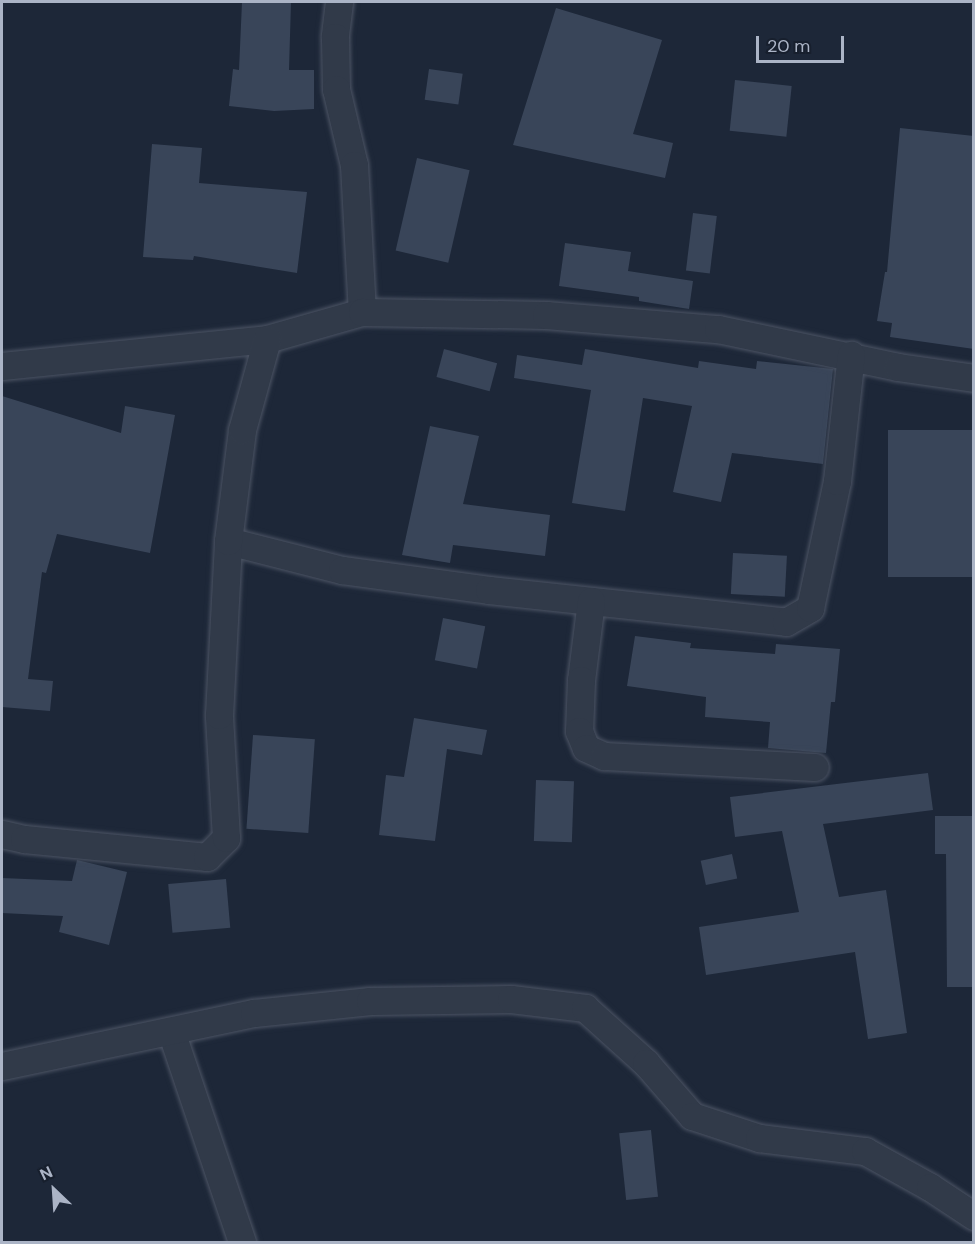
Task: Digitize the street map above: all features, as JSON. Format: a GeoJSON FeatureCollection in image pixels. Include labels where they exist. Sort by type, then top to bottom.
{"type":"FeatureCollection","features":[{"type":"Feature","properties":{"kind":"street"},"geometry":{"type":"LineString","coordinates":[[339,2],[334,37],[336,88],[354,165],[362,312]]}},
{"type":"Feature","properties":{"kind":"street"},"geometry":{"type":"LineString","coordinates":[[2,366],[267,339],[362,312],[546,315],[718,329],[851,355],[898,367],[974,378]]}},
{"type":"Feature","properties":{"kind":"street"},"geometry":{"type":"LineString","coordinates":[[2,834],[207,857],[226,838],[219,715],[228,541],[242,430],[267,339]]}},
{"type":"Feature","properties":{"kind":"street"},"geometry":{"type":"LineString","coordinates":[[228,541],[342,570],[591,601],[786,622],[810,608],[837,481],[851,355]]}},
{"type":"Feature","properties":{"kind":"street"},"geometry":{"type":"LineString","coordinates":[[591,601],[581,680],[579,731],[586,748],[604,756],[815,767]]}},
{"type":"Feature","properties":{"kind":"street"},"geometry":{"type":"LineString","coordinates":[[2,1066],[254,1013],[370,1001],[511,999],[585,1008],[646,1063],[692,1116],[759,1138],[865,1151],[930,1187],[974,1216]]}},
{"type":"Feature","properties":{"kind":"street"},"geometry":{"type":"LineString","coordinates":[[171,1031],[242,1242]]}},
{"type":"Feature","properties":{"kind":"building"},"geometry":{"type":"Polygon","coordinates":[[[242,2],[291,2],[289,70],[314,70],[314,109],[274,111],[229,106],[233,69],[239,70],[242,2]]]}},
{"type":"Feature","properties":{"kind":"building"},"geometry":{"type":"Polygon","coordinates":[[[556,8],[662,40],[633,134],[673,143],[665,178],[513,145],[556,8]]]}},
{"type":"Feature","properties":{"kind":"building"},"geometry":{"type":"Polygon","coordinates":[[[429,69],[463,74],[458,104],[425,100],[429,69]]]}},
{"type":"Feature","properties":{"kind":"building"},"geometry":{"type":"Polygon","coordinates":[[[735,80],[792,86],[786,137],[730,131],[735,80]]]}},
{"type":"Feature","properties":{"kind":"building"},"geometry":{"type":"Polygon","coordinates":[[[900,128],[974,136],[974,349],[890,337],[892,323],[877,321],[885,272],[887,272],[900,128]]]}},
{"type":"Feature","properties":{"kind":"building"},"geometry":{"type":"Polygon","coordinates":[[[152,144],[202,148],[199,183],[307,192],[297,273],[194,256],[193,260],[143,257],[152,144]]]}},
{"type":"Feature","properties":{"kind":"building"},"geometry":{"type":"Polygon","coordinates":[[[417,158],[470,170],[448,263],[396,251],[417,158]]]}},
{"type":"Feature","properties":{"kind":"building"},"geometry":{"type":"Polygon","coordinates":[[[693,213],[717,216],[710,273],[686,271],[693,213]]]}},
{"type":"Feature","properties":{"kind":"building"},"geometry":{"type":"Polygon","coordinates":[[[565,243],[631,252],[628,271],[693,281],[689,309],[639,301],[639,297],[559,286],[565,243]]]}},
{"type":"Feature","properties":{"kind":"building"},"geometry":{"type":"Polygon","coordinates":[[[444,349],[497,363],[490,391],[436,377],[444,349]]]}},
{"type":"Feature","properties":{"kind":"building"},"geometry":{"type":"Polygon","coordinates":[[[585,349],[698,368],[699,361],[756,369],[757,361],[833,369],[823,464],[732,453],[721,502],[673,492],[692,406],[643,398],[625,511],[572,503],[591,390],[514,378],[517,355],[582,365],[585,349]]]}},
{"type":"Feature","properties":{"kind":"building"},"geometry":{"type":"Polygon","coordinates":[[[2,396],[121,433],[125,406],[175,415],[150,553],[57,534],[46,573],[42,572],[28,679],[53,681],[50,711],[2,707],[2,396]]]}},
{"type":"Feature","properties":{"kind":"building"},"geometry":{"type":"Polygon","coordinates":[[[430,426],[479,436],[463,504],[550,515],[545,556],[453,545],[450,563],[402,555],[430,426]]]}},
{"type":"Feature","properties":{"kind":"building"},"geometry":{"type":"Polygon","coordinates":[[[888,430],[974,430],[974,577],[888,577],[888,430]]]}},
{"type":"Feature","properties":{"kind":"building"},"geometry":{"type":"Polygon","coordinates":[[[733,553],[787,556],[785,597],[731,594],[733,553]]]}},
{"type":"Feature","properties":{"kind":"building"},"geometry":{"type":"Polygon","coordinates":[[[443,618],[485,626],[477,668],[435,660],[443,618]]]}},
{"type":"Feature","properties":{"kind":"building"},"geometry":{"type":"Polygon","coordinates":[[[635,636],[691,643],[690,648],[775,654],[776,644],[840,649],[835,702],[831,702],[826,753],[768,748],[770,722],[705,717],[706,697],[627,686],[635,636]]]}},
{"type":"Feature","properties":{"kind":"building"},"geometry":{"type":"Polygon","coordinates":[[[414,718],[487,730],[482,755],[447,749],[435,841],[379,835],[386,775],[404,777],[414,718]]]}},
{"type":"Feature","properties":{"kind":"building"},"geometry":{"type":"Polygon","coordinates":[[[253,735],[315,739],[308,833],[246,829],[253,735]]]}},
{"type":"Feature","properties":{"kind":"building"},"geometry":{"type":"Polygon","coordinates":[[[928,773],[933,810],[823,824],[839,897],[886,890],[907,1033],[868,1039],[855,952],[706,975],[699,927],[799,912],[782,831],[735,837],[730,797],[928,773]]]}},
{"type":"Feature","properties":{"kind":"building"},"geometry":{"type":"Polygon","coordinates":[[[536,780],[574,781],[572,842],[534,841],[536,780]]]}},
{"type":"Feature","properties":{"kind":"building"},"geometry":{"type":"Polygon","coordinates":[[[935,816],[974,816],[974,987],[947,987],[946,854],[935,854],[935,816]]]}},
{"type":"Feature","properties":{"kind":"building"},"geometry":{"type":"Polygon","coordinates":[[[732,854],[737,878],[706,885],[701,861],[732,854]]]}},
{"type":"Feature","properties":{"kind":"building"},"geometry":{"type":"Polygon","coordinates":[[[77,860],[127,872],[109,945],[59,932],[63,916],[2,913],[2,878],[72,881],[77,860]]]}},
{"type":"Feature","properties":{"kind":"building"},"geometry":{"type":"Polygon","coordinates":[[[226,879],[230,928],[172,933],[168,884],[226,879]]]}},
{"type":"Feature","properties":{"kind":"building"},"geometry":{"type":"Polygon","coordinates":[[[651,1130],[658,1197],[626,1200],[619,1133],[651,1130]]]}}]}
